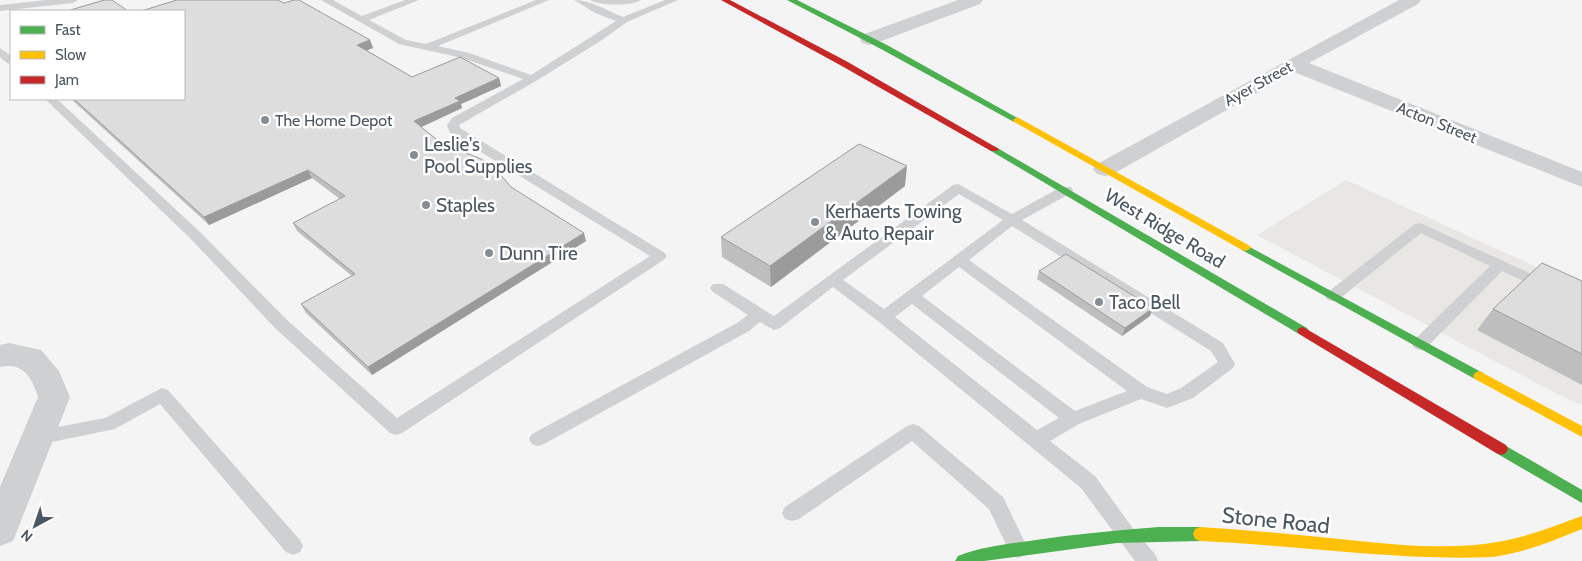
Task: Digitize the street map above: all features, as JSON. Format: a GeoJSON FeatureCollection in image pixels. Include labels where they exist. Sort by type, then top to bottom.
{"type":"FeatureCollection","features":[{"type":"Feature","properties":{"kind":"main road","name":"West Ridge Road"},"geometry":{"type":"LineString","coordinates":[[724,0],[836,59],[1066,190],[1582,497]]}},
{"type":"Feature","properties":{"kind":"main road","name":"West Ridge Road"},"geometry":{"type":"LineString","coordinates":[[791,0],[869,39],[1582,432]]}},
{"type":"Feature","properties":{"kind":"main road","name":"Stone Road"},"geometry":{"type":"LineString","coordinates":[[963,561],[978,554],[1126,536],[1172,533],[1271,538],[1377,552],[1458,554],[1523,544],[1557,533],[1582,522]]}},
{"type":"Feature","properties":{"kind":"street"},"geometry":{"type":"LineString","coordinates":[[869,39],[974,0]]}},
{"type":"Feature","properties":{"kind":"street","name":"Ayer Street"},"geometry":{"type":"LineString","coordinates":[[1105,169],[1292,64],[1412,0]]}},
{"type":"Feature","properties":{"kind":"street","name":"Acton Street"},"geometry":{"type":"LineString","coordinates":[[1292,64],[1582,180]]}},
{"type":"Feature","properties":{"kind":"street"},"geometry":{"type":"LineString","coordinates":[[0,356],[9,354],[30,358],[48,379],[54,397],[0,530]]}},
{"type":"Feature","properties":{"kind":"lane"},"geometry":{"type":"LineString","coordinates":[[0,8],[73,0]]}},
{"type":"Feature","properties":{"kind":"lane"},"geometry":{"type":"LineString","coordinates":[[326,0],[403,42],[464,55],[532,79]]}},
{"type":"Feature","properties":{"kind":"lane"},"geometry":{"type":"LineString","coordinates":[[362,20],[414,0]]}},
{"type":"Feature","properties":{"kind":"lane"},"geometry":{"type":"LineString","coordinates":[[427,48],[544,0]]}},
{"type":"Feature","properties":{"kind":"lane"},"geometry":{"type":"LineString","coordinates":[[579,0],[598,11],[623,20]]}},
{"type":"Feature","properties":{"kind":"lane"},"geometry":{"type":"LineString","coordinates":[[595,0],[619,2],[636,0]]}},
{"type":"Feature","properties":{"kind":"lane"},"geometry":{"type":"LineString","coordinates":[[623,20],[629,9],[643,0]]}},
{"type":"Feature","properties":{"kind":"lane"},"geometry":{"type":"LineString","coordinates":[[52,100],[196,236],[287,330],[396,428],[660,256],[454,130],[453,125],[456,121],[532,79],[598,38],[623,20],[672,0]]}},
{"type":"Feature","properties":{"kind":"lane"},"geometry":{"type":"LineString","coordinates":[[0,51],[10,60]]}},
{"type":"Feature","properties":{"kind":"lane"},"geometry":{"type":"LineString","coordinates":[[718,288],[774,324],[958,188],[1217,347],[1227,364],[1186,394],[1168,401],[1141,392],[959,260]]}},
{"type":"Feature","properties":{"kind":"lane"},"geometry":{"type":"LineString","coordinates":[[884,318],[1012,220],[1066,190]]}},
{"type":"Feature","properties":{"kind":"lane"},"geometry":{"type":"LineString","coordinates":[[1334,296],[1420,226],[1582,303]]}},
{"type":"Feature","properties":{"kind":"lane"},"geometry":{"type":"LineString","coordinates":[[1420,344],[1500,265]]}},
{"type":"Feature","properties":{"kind":"lane"},"geometry":{"type":"LineString","coordinates":[[833,280],[884,318],[1088,482],[1126,536],[1148,561]]}},
{"type":"Feature","properties":{"kind":"lane"},"geometry":{"type":"LineString","coordinates":[[912,296],[1073,419]]}},
{"type":"Feature","properties":{"kind":"lane"},"geometry":{"type":"LineString","coordinates":[[538,439],[743,327],[759,315]]}},
{"type":"Feature","properties":{"kind":"lane"},"geometry":{"type":"LineString","coordinates":[[1035,440],[1073,419],[1141,392]]}},
{"type":"Feature","properties":{"kind":"lane"},"geometry":{"type":"LineString","coordinates":[[38,438],[109,424],[162,395],[293,546]]}},
{"type":"Feature","properties":{"kind":"lane"},"geometry":{"type":"LineString","coordinates":[[792,513],[913,431],[996,503],[1018,549]]}},
{"type":"Feature","properties":{"kind":"shaded area"},"geometry":{"type":"Polygon","coordinates":[[[1346,180],[1582,288],[1582,405],[1561,396],[1257,235],[1346,180]]]}},
{"type":"Feature","properties":{"kind":"building"},"geometry":{"type":"Polygon","coordinates":[[[104,0],[112,0],[127,10],[70,10],[104,0]]]}},
{"type":"Feature","properties":{"kind":"building"},"geometry":{"type":"Polygon","coordinates":[[[177,0],[278,0],[284,3],[299,0],[370,40],[357,45],[412,77],[460,57],[499,78],[455,98],[460,101],[414,121],[453,153],[459,150],[493,166],[511,187],[584,233],[368,367],[301,304],[355,274],[293,223],[345,196],[308,170],[204,217],[75,100],[185,100],[185,10],[144,10],[177,0]]]}},
{"type":"Feature","properties":{"kind":"building"},"geometry":{"type":"Polygon","coordinates":[[[859,144],[907,166],[770,266],[721,237],[859,144]]]}},
{"type":"Feature","properties":{"kind":"building"},"geometry":{"type":"Polygon","coordinates":[[[1066,254],[1153,308],[1125,328],[1039,271],[1066,254]]]}},
{"type":"Feature","properties":{"kind":"building"},"geometry":{"type":"Polygon","coordinates":[[[1542,263],[1582,281],[1582,354],[1493,309],[1542,263]]]}},
{"type":"Feature","properties":{"kind":"traffic: fast"},"geometry":{"type":"LineString","coordinates":[[791,0],[884,47],[1017,120]]}},
{"type":"Feature","properties":{"kind":"traffic: fast"},"geometry":{"type":"LineString","coordinates":[[994,149],[1303,331]]}},
{"type":"Feature","properties":{"kind":"traffic: fast"},"geometry":{"type":"LineString","coordinates":[[1246,248],[1479,376]]}},
{"type":"Feature","properties":{"kind":"traffic: fast"},"geometry":{"type":"LineString","coordinates":[[1501,449],[1582,497]]}},
{"type":"Feature","properties":{"kind":"traffic: fast"},"geometry":{"type":"LineString","coordinates":[[963,561],[998,551],[1096,539],[1138,535],[1200,534]]}},
{"type":"Feature","properties":{"kind":"traffic: slow"},"geometry":{"type":"LineString","coordinates":[[1017,120],[1246,248]]}},
{"type":"Feature","properties":{"kind":"traffic: slow"},"geometry":{"type":"LineString","coordinates":[[1479,376],[1582,432]]}},
{"type":"Feature","properties":{"kind":"traffic: slow"},"geometry":{"type":"LineString","coordinates":[[1200,534],[1382,550],[1455,553],[1514,546],[1582,522]]}},
{"type":"Feature","properties":{"kind":"traffic: jam"},"geometry":{"type":"LineString","coordinates":[[725,0],[843,63],[994,149]]}},
{"type":"Feature","properties":{"kind":"traffic: jam"},"geometry":{"type":"LineString","coordinates":[[1303,331],[1501,449]]}},
{"type":"Feature","properties":{"kind":"place","name":"The Home Depot"},"geometry":{"type":"Point","coordinates":[265,120]}},
{"type":"Feature","properties":{"kind":"place","name":"Leslie's Pool Supplies"},"geometry":{"type":"Point","coordinates":[414,155]}},
{"type":"Feature","properties":{"kind":"place","name":"Staples"},"geometry":{"type":"Point","coordinates":[426,205]}},
{"type":"Feature","properties":{"kind":"place","name":"Kerhaerts Towing & Auto Repair"},"geometry":{"type":"Point","coordinates":[815,222]}},
{"type":"Feature","properties":{"kind":"place","name":"Dunn Tire"},"geometry":{"type":"Point","coordinates":[489,253]}},
{"type":"Feature","properties":{"kind":"place","name":"Taco Bell"},"geometry":{"type":"Point","coordinates":[1099,302]}}]}
